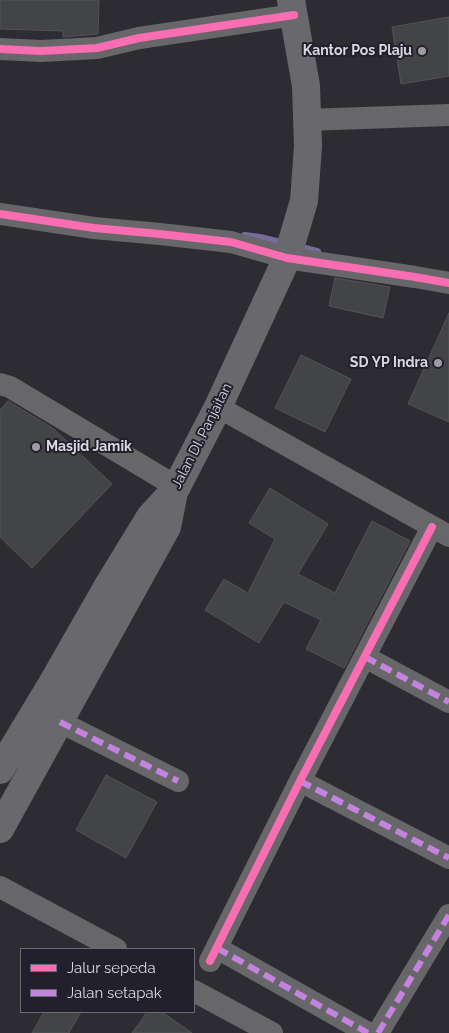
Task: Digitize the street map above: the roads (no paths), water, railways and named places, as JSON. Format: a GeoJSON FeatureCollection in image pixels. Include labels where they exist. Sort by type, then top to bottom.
{"type":"FeatureCollection","features":[{"type":"Feature","properties":{"kind":"main road","name":"Jalan DI. Panjaitan"},"geometry":{"type":"LineString","coordinates":[[0,829],[166,527],[175,489],[218,407],[287,258],[304,201],[308,146],[306,86],[293,8]]}},
{"type":"Feature","properties":{"kind":"main road"},"geometry":{"type":"LineString","coordinates":[[0,770],[150,517],[175,489]]}},
{"type":"Feature","properties":{"kind":"street"},"geometry":{"type":"LineString","coordinates":[[0,49],[41,51],[97,48],[293,8]]}},
{"type":"Feature","properties":{"kind":"street"},"geometry":{"type":"LineString","coordinates":[[307,120],[449,115]]}},
{"type":"Feature","properties":{"kind":"street"},"geometry":{"type":"LineString","coordinates":[[0,214],[94,228],[231,242],[287,258],[449,283]]}},
{"type":"Feature","properties":{"kind":"street"},"geometry":{"type":"LineString","coordinates":[[0,384],[10,386],[175,489]]}},
{"type":"Feature","properties":{"kind":"street"},"geometry":{"type":"LineString","coordinates":[[218,407],[440,532],[365,657],[213,954],[368,1033]]}},
{"type":"Feature","properties":{"kind":"street"},"geometry":{"type":"LineString","coordinates":[[365,657],[449,702]]}},
{"type":"Feature","properties":{"kind":"street"},"geometry":{"type":"LineString","coordinates":[[60,722],[178,781]]}},
{"type":"Feature","properties":{"kind":"street"},"geometry":{"type":"LineString","coordinates":[[300,781],[449,858]]}},
{"type":"Feature","properties":{"kind":"street"},"geometry":{"type":"LineString","coordinates":[[0,888],[114,948]]}},
{"type":"Feature","properties":{"kind":"street"},"geometry":{"type":"LineString","coordinates":[[378,1033],[449,915]]}},
{"type":"Feature","properties":{"kind":"street"},"geometry":{"type":"LineString","coordinates":[[195,992],[272,1033]]}},
{"type":"Feature","properties":{"kind":"waterway"},"geometry":{"type":"LineString","coordinates":[[245,236],[317,252]]}},
{"type":"Feature","properties":{"kind":"place","name":"Kantor Pos Plaju"},"geometry":{"type":"Point","coordinates":[422,51]}},
{"type":"Feature","properties":{"kind":"place","name":"SD YP Indra"},"geometry":{"type":"Point","coordinates":[438,363]}},
{"type":"Feature","properties":{"kind":"place","name":"Masjid Jamik"},"geometry":{"type":"Point","coordinates":[36,447]}}]}
